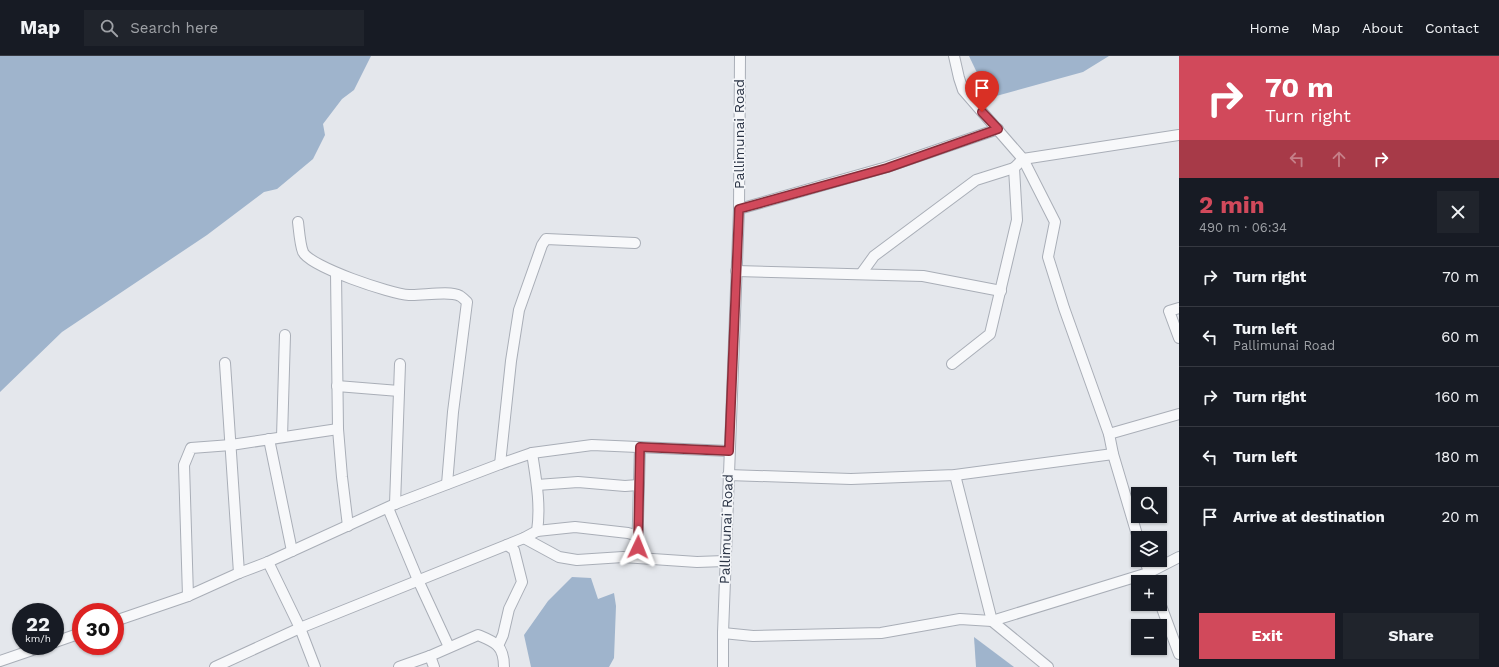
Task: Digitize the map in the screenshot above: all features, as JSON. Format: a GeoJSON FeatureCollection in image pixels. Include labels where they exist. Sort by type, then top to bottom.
{"type":"FeatureCollection","features":[{"type":"Feature","properties":{"kind":"street","name":"Pallimunai Road"},"geometry":{"type":"LineString","coordinates":[[723,667],[728,475],[739,209],[740,56]]}},
{"type":"Feature","properties":{"kind":"street"},"geometry":{"type":"LineString","coordinates":[[954,56],[958,78],[963,90],[1023,159],[1055,222],[1048,257],[1064,308],[1109,434],[1113,454],[1136,531]]}},
{"type":"Feature","properties":{"kind":"street"},"geometry":{"type":"LineString","coordinates":[[739,209],[887,168],[998,129]]}},
{"type":"Feature","properties":{"kind":"street"},"geometry":{"type":"LineString","coordinates":[[861,274],[874,256],[976,180],[1014,168],[1023,159],[1179,136]]}},
{"type":"Feature","properties":{"kind":"street"},"geometry":{"type":"LineString","coordinates":[[952,364],[990,334],[1017,220],[1014,168]]}},
{"type":"Feature","properties":{"kind":"street"},"geometry":{"type":"LineString","coordinates":[[298,222],[303,252],[315,263],[336,273],[378,288],[408,296],[446,294],[459,295],[467,302],[453,412],[447,484]]}},
{"type":"Feature","properties":{"kind":"street"},"geometry":{"type":"LineString","coordinates":[[500,464],[511,361],[519,310],[542,245],[546,239],[635,243]]}},
{"type":"Feature","properties":{"kind":"street"},"geometry":{"type":"LineString","coordinates":[[736,271],[923,276],[1001,291]]}},
{"type":"Feature","properties":{"kind":"street"},"geometry":{"type":"LineString","coordinates":[[336,273],[338,429],[348,526]]}},
{"type":"Feature","properties":{"kind":"street"},"geometry":{"type":"LineString","coordinates":[[1179,308],[1169,311],[1179,338]]}},
{"type":"Feature","properties":{"kind":"street"},"geometry":{"type":"LineString","coordinates":[[282,437],[285,335]]}},
{"type":"Feature","properties":{"kind":"street"},"geometry":{"type":"LineString","coordinates":[[225,363],[239,573]]}},
{"type":"Feature","properties":{"kind":"street"},"geometry":{"type":"LineString","coordinates":[[400,364],[391,506],[418,580],[449,647]]}},
{"type":"Feature","properties":{"kind":"street"},"geometry":{"type":"LineString","coordinates":[[337,386],[399,391]]}},
{"type":"Feature","properties":{"kind":"street"},"geometry":{"type":"LineString","coordinates":[[1109,434],[1179,414]]}},
{"type":"Feature","properties":{"kind":"street"},"geometry":{"type":"LineString","coordinates":[[188,596],[184,465],[191,448],[231,445],[338,429]]}},
{"type":"Feature","properties":{"kind":"street"},"geometry":{"type":"LineString","coordinates":[[270,439],[292,551]]}},
{"type":"Feature","properties":{"kind":"street"},"geometry":{"type":"LineString","coordinates":[[124,618],[188,596],[239,573],[268,562],[391,506],[532,453],[592,445],[729,451]]}},
{"type":"Feature","properties":{"kind":"street"},"geometry":{"type":"LineString","coordinates":[[637,557],[640,447]]}},
{"type":"Feature","properties":{"kind":"street"},"geometry":{"type":"LineString","coordinates":[[532,453],[537,485],[539,516],[537,531]]}},
{"type":"Feature","properties":{"kind":"street"},"geometry":{"type":"LineString","coordinates":[[728,475],[851,480],[955,475],[1113,454]]}},
{"type":"Feature","properties":{"kind":"street"},"geometry":{"type":"LineString","coordinates":[[955,475],[992,620],[1048,667]]}},
{"type":"Feature","properties":{"kind":"street"},"geometry":{"type":"LineString","coordinates":[[537,485],[578,482],[625,486],[638,485]]}},
{"type":"Feature","properties":{"kind":"street"},"geometry":{"type":"LineString","coordinates":[[215,667],[300,628],[507,545],[537,531],[575,527],[628,533],[638,536]]}},
{"type":"Feature","properties":{"kind":"street"},"geometry":{"type":"LineString","coordinates":[[524,538],[559,557],[577,560],[637,557],[697,562],[725,561]]}},
{"type":"Feature","properties":{"kind":"street"},"geometry":{"type":"LineString","coordinates":[[499,648],[509,609],[522,582],[514,550],[507,545]]}},
{"type":"Feature","properties":{"kind":"street"},"geometry":{"type":"LineString","coordinates":[[1153,575],[1179,557]]}},
{"type":"Feature","properties":{"kind":"street"},"geometry":{"type":"LineString","coordinates":[[268,562],[300,628],[315,667]]}},
{"type":"Feature","properties":{"kind":"street"},"geometry":{"type":"LineString","coordinates":[[723,634],[753,636],[881,633],[960,619],[992,620],[1131,582]]}},
{"type":"Feature","properties":{"kind":"street"},"geometry":{"type":"LineString","coordinates":[[1163,611],[1179,654]]}},
{"type":"Feature","properties":{"kind":"street"},"geometry":{"type":"LineString","coordinates":[[399,667],[430,656],[478,635],[495,642],[499,648],[504,665]]}},
{"type":"Feature","properties":{"kind":"street"},"geometry":{"type":"LineString","coordinates":[[0,661],[18,655]]}},
{"type":"Feature","properties":{"kind":"street"},"geometry":{"type":"LineString","coordinates":[[430,656],[434,667]]}},
{"type":"Feature","properties":{"kind":"water"},"geometry":{"type":"Polygon","coordinates":[[[0,56],[371,56],[354,90],[342,99],[323,124],[325,135],[313,159],[277,189],[264,192],[207,235],[62,332],[0,392],[0,56]]]}},
{"type":"Feature","properties":{"kind":"water"},"geometry":{"type":"Polygon","coordinates":[[[969,56],[1109,56],[1083,72],[989,98],[969,56]]]}},
{"type":"Feature","properties":{"kind":"water"},"geometry":{"type":"Polygon","coordinates":[[[572,577],[591,578],[598,599],[614,593],[616,606],[614,658],[609,667],[531,667],[524,635],[548,601],[572,577]]]}},
{"type":"Feature","properties":{"kind":"water"},"geometry":{"type":"Polygon","coordinates":[[[974,637],[1014,667],[976,667],[974,637]]]}},
{"type":"Feature","properties":{"kind":"route"},"geometry":{"type":"LineString","coordinates":[[638,547],[638,485],[640,447],[729,451],[739,209],[887,168],[998,129],[982,112]]}}]}
